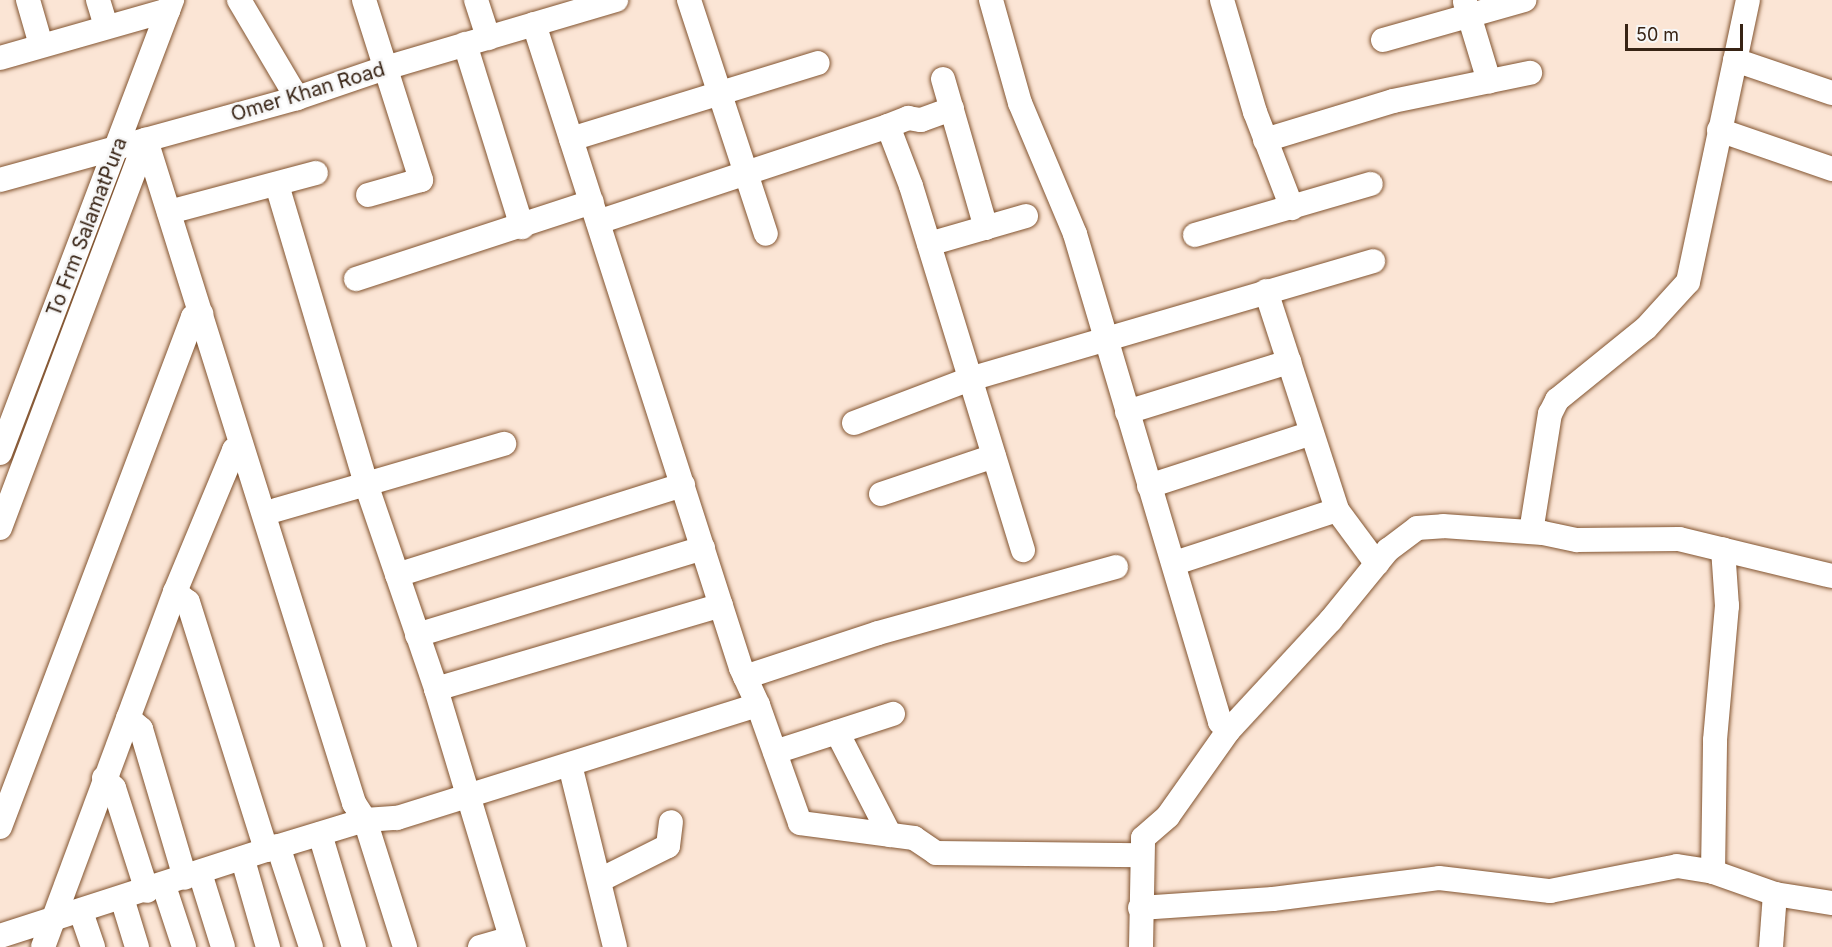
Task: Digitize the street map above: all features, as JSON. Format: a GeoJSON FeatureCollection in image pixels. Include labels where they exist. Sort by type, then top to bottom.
{"type":"FeatureCollection","features":[{"type":"Feature","properties":{"kind":"street"},"geometry":{"type":"LineString","coordinates":[[28,0],[40,45]]}},
{"type":"Feature","properties":{"kind":"street"},"geometry":{"type":"LineString","coordinates":[[98,0],[106,26]]}},
{"type":"Feature","properties":{"kind":"street"},"geometry":{"type":"LineString","coordinates":[[239,0],[297,98]]}},
{"type":"Feature","properties":{"kind":"street"},"geometry":{"type":"LineString","coordinates":[[364,0],[421,180],[369,195]]}},
{"type":"Feature","properties":{"kind":"street"},"geometry":{"type":"LineString","coordinates":[[476,0],[488,38]]}},
{"type":"Feature","properties":{"kind":"street","name":"Omer Khan Road"},"geometry":{"type":"LineString","coordinates":[[0,180],[297,98],[385,68],[615,0]]}},
{"type":"Feature","properties":{"kind":"street"},"geometry":{"type":"LineString","coordinates":[[689,0],[766,234]]}},
{"type":"Feature","properties":{"kind":"street"},"geometry":{"type":"LineString","coordinates":[[991,0],[1020,103],[1075,234],[1149,486],[1175,563],[1220,722],[1228,730]]}},
{"type":"Feature","properties":{"kind":"street"},"geometry":{"type":"LineString","coordinates":[[1222,0],[1264,140],[1292,208]]}},
{"type":"Feature","properties":{"kind":"street"},"geometry":{"type":"LineString","coordinates":[[1383,40],[1467,8],[1524,0]]}},
{"type":"Feature","properties":{"kind":"street"},"geometry":{"type":"LineString","coordinates":[[1531,532],[1550,414],[1557,400],[1566,388],[1646,328],[1688,282],[1748,0]]}},
{"type":"Feature","properties":{"kind":"street"},"geometry":{"type":"LineString","coordinates":[[0,58],[170,5]]}},
{"type":"Feature","properties":{"kind":"street","name":"To Frm SalamatPura"},"geometry":{"type":"LineString","coordinates":[[0,453],[119,146],[170,5]]}},
{"type":"Feature","properties":{"kind":"street"},"geometry":{"type":"LineString","coordinates":[[1467,8],[1489,81]]}},
{"type":"Feature","properties":{"kind":"street"},"geometry":{"type":"LineString","coordinates":[[534,24],[721,605],[745,677],[758,705],[800,823],[914,838],[936,853],[1140,855]]}},
{"type":"Feature","properties":{"kind":"street"},"geometry":{"type":"LineString","coordinates":[[465,44],[522,226]]}},
{"type":"Feature","properties":{"kind":"street"},"geometry":{"type":"LineString","coordinates":[[1735,60],[1832,93]]}},
{"type":"Feature","properties":{"kind":"street"},"geometry":{"type":"LineString","coordinates":[[571,139],[819,63]]}},
{"type":"Feature","properties":{"kind":"street"},"geometry":{"type":"LineString","coordinates":[[1264,140],[1393,101],[1530,73]]}},
{"type":"Feature","properties":{"kind":"street"},"geometry":{"type":"LineString","coordinates":[[943,79],[986,228]]}},
{"type":"Feature","properties":{"kind":"street"},"geometry":{"type":"LineString","coordinates":[[356,279],[522,226],[595,212],[746,173],[888,126],[952,109]]}},
{"type":"Feature","properties":{"kind":"street"},"geometry":{"type":"LineString","coordinates":[[888,126],[929,244],[1023,550]]}},
{"type":"Feature","properties":{"kind":"street"},"geometry":{"type":"LineString","coordinates":[[1719,130],[1832,169]]}},
{"type":"Feature","properties":{"kind":"street"},"geometry":{"type":"LineString","coordinates":[[153,138],[276,510],[367,799],[365,820]]}},
{"type":"Feature","properties":{"kind":"street"},"geometry":{"type":"LineString","coordinates":[[0,528],[153,138]]}},
{"type":"Feature","properties":{"kind":"street"},"geometry":{"type":"LineString","coordinates":[[176,210],[316,173]]}},
{"type":"Feature","properties":{"kind":"street"},"geometry":{"type":"LineString","coordinates":[[277,184],[366,484],[436,689],[513,942],[480,947]]}},
{"type":"Feature","properties":{"kind":"street"},"geometry":{"type":"LineString","coordinates":[[1195,235],[1371,184]]}},
{"type":"Feature","properties":{"kind":"street"},"geometry":{"type":"LineString","coordinates":[[176,210],[201,314],[242,448],[354,803],[365,820],[405,947]]}},
{"type":"Feature","properties":{"kind":"street"},"geometry":{"type":"LineString","coordinates":[[929,244],[1026,216]]}},
{"type":"Feature","properties":{"kind":"street"},"geometry":{"type":"LineString","coordinates":[[854,423],[970,379],[1373,261]]}},
{"type":"Feature","properties":{"kind":"street"},"geometry":{"type":"LineString","coordinates":[[1266,291],[1337,510],[1377,564]]}},
{"type":"Feature","properties":{"kind":"street"},"geometry":{"type":"LineString","coordinates":[[0,827],[193,317],[201,314]]}},
{"type":"Feature","properties":{"kind":"street"},"geometry":{"type":"LineString","coordinates":[[1127,412],[1289,362]]}},
{"type":"Feature","properties":{"kind":"street"},"geometry":{"type":"LineString","coordinates":[[1149,486],[1312,433]]}},
{"type":"Feature","properties":{"kind":"street"},"geometry":{"type":"LineString","coordinates":[[276,510],[504,444]]}},
{"type":"Feature","properties":{"kind":"street"},"geometry":{"type":"LineString","coordinates":[[42,947],[175,592],[234,450],[242,448]]}},
{"type":"Feature","properties":{"kind":"street"},"geometry":{"type":"LineString","coordinates":[[881,494],[994,456]]}},
{"type":"Feature","properties":{"kind":"street"},"geometry":{"type":"LineString","coordinates":[[397,575],[683,485]]}},
{"type":"Feature","properties":{"kind":"street"},"geometry":{"type":"LineString","coordinates":[[1175,563],[1337,510]]}},
{"type":"Feature","properties":{"kind":"street"},"geometry":{"type":"LineString","coordinates":[[1141,947],[1140,855],[1143,838],[1168,816],[1228,730],[1401,537],[1417,528],[1443,525],[1531,532],[1577,540],[1679,539],[1832,576]]}},
{"type":"Feature","properties":{"kind":"street"},"geometry":{"type":"LineString","coordinates":[[417,635],[703,548]]}},
{"type":"Feature","properties":{"kind":"street"},"geometry":{"type":"LineString","coordinates":[[1713,872],[1715,740],[1727,606],[1723,549]]}},
{"type":"Feature","properties":{"kind":"street"},"geometry":{"type":"LineString","coordinates":[[745,677],[878,633],[1116,567]]}},
{"type":"Feature","properties":{"kind":"street"},"geometry":{"type":"LineString","coordinates":[[175,592],[188,602],[272,848],[311,947]]}},
{"type":"Feature","properties":{"kind":"street"},"geometry":{"type":"LineString","coordinates":[[436,689],[721,605]]}},
{"type":"Feature","properties":{"kind":"street"},"geometry":{"type":"LineString","coordinates":[[0,936],[52,922],[243,860],[272,848],[365,820],[396,818],[758,705]]}},
{"type":"Feature","properties":{"kind":"street"},"geometry":{"type":"LineString","coordinates":[[775,752],[893,714]]}},
{"type":"Feature","properties":{"kind":"street"},"geometry":{"type":"LineString","coordinates":[[128,718],[141,729],[174,882],[184,947]]}},
{"type":"Feature","properties":{"kind":"street"},"geometry":{"type":"LineString","coordinates":[[837,732],[890,835]]}},
{"type":"Feature","properties":{"kind":"street"},"geometry":{"type":"LineString","coordinates":[[570,765],[615,947]]}},
{"type":"Feature","properties":{"kind":"street"},"geometry":{"type":"LineString","coordinates":[[104,778],[114,788],[174,882],[223,947]]}},
{"type":"Feature","properties":{"kind":"street"},"geometry":{"type":"LineString","coordinates":[[600,880],[668,846],[671,822]]}},
{"type":"Feature","properties":{"kind":"street"},"geometry":{"type":"LineString","coordinates":[[320,834],[354,947]]}},
{"type":"Feature","properties":{"kind":"street"},"geometry":{"type":"LineString","coordinates":[[243,860],[268,947]]}},
{"type":"Feature","properties":{"kind":"street"},"geometry":{"type":"LineString","coordinates":[[1140,909],[1273,899],[1439,878],[1550,891],[1677,866],[1713,872],[1775,894],[1832,903]]}},
{"type":"Feature","properties":{"kind":"street"},"geometry":{"type":"LineString","coordinates":[[1771,947],[1775,894]]}},
{"type":"Feature","properties":{"kind":"street"},"geometry":{"type":"LineString","coordinates":[[122,898],[137,947]]}},
{"type":"Feature","properties":{"kind":"street"},"geometry":{"type":"LineString","coordinates":[[81,912],[93,947]]}}]}
